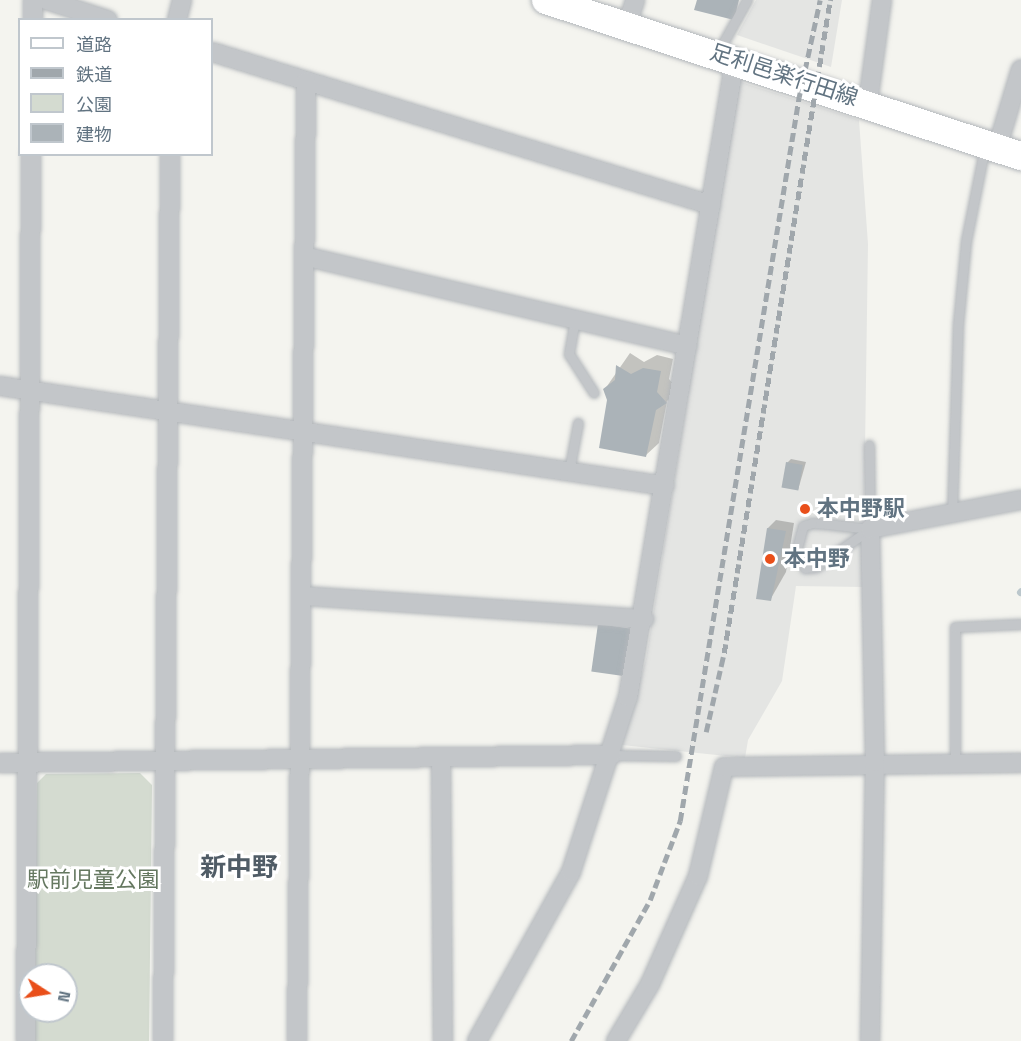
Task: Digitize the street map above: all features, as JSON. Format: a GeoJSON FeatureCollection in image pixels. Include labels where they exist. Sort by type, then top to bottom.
{"type":"FeatureCollection","features":[{"type":"Feature","properties":{"kind":"main road","name":"足利邑楽行田線"},"geometry":{"type":"LineString","coordinates":[[546,0],[631,13],[726,57],[1002,147]]}},
{"type":"Feature","properties":{"kind":"street"},"geometry":{"type":"LineString","coordinates":[[33,0],[33,18]]}},
{"type":"Feature","properties":{"kind":"street"},"geometry":{"type":"LineString","coordinates":[[46,0],[102,18]]}},
{"type":"Feature","properties":{"kind":"street"},"geometry":{"type":"LineString","coordinates":[[178,18],[182,0]]}},
{"type":"Feature","properties":{"kind":"street"},"geometry":{"type":"LineString","coordinates":[[868,102],[882,0]]}},
{"type":"Feature","properties":{"kind":"street"},"geometry":{"type":"LineString","coordinates":[[213,52],[711,205]]}},
{"type":"Feature","properties":{"kind":"street"},"geometry":{"type":"LineString","coordinates":[[477,1041],[571,872],[612,755],[645,619],[711,205],[726,57]]}},
{"type":"Feature","properties":{"kind":"street"},"geometry":{"type":"LineString","coordinates":[[1002,147],[1021,69]]}},
{"type":"Feature","properties":{"kind":"street"},"geometry":{"type":"LineString","coordinates":[[297,1041],[303,760],[308,257],[306,81]]}},
{"type":"Feature","properties":{"kind":"street"},"geometry":{"type":"LineString","coordinates":[[26,1041],[31,156]]}},
{"type":"Feature","properties":{"kind":"street"},"geometry":{"type":"LineString","coordinates":[[163,1041],[162,763],[170,156]]}},
{"type":"Feature","properties":{"kind":"street"},"geometry":{"type":"LineString","coordinates":[[308,257],[688,346]]}},
{"type":"Feature","properties":{"kind":"street"},"geometry":{"type":"LineString","coordinates":[[0,386],[167,414],[306,430],[665,486]]}},
{"type":"Feature","properties":{"kind":"street"},"geometry":{"type":"LineString","coordinates":[[870,1041],[875,762],[870,529],[1021,501]]}},
{"type":"Feature","properties":{"kind":"street"},"geometry":{"type":"LineString","coordinates":[[304,596],[645,619]]}},
{"type":"Feature","properties":{"kind":"street"},"geometry":{"type":"LineString","coordinates":[[0,763],[441,760],[612,755]]}},
{"type":"Feature","properties":{"kind":"street"},"geometry":{"type":"LineString","coordinates":[[441,760],[443,1041]]}},
{"type":"Feature","properties":{"kind":"street"},"geometry":{"type":"LineString","coordinates":[[616,1041],[650,984],[698,876],[724,767],[875,762],[1021,763]]}},
{"type":"Feature","properties":{"kind":"lane"},"geometry":{"type":"LineString","coordinates":[[726,57],[747,0]]}},
{"type":"Feature","properties":{"kind":"lane"},"geometry":{"type":"LineString","coordinates":[[952,514],[959,312],[1002,147]]}},
{"type":"Feature","properties":{"kind":"lane"},"geometry":{"type":"LineString","coordinates":[[575,319],[569,354],[594,393]]}},
{"type":"Feature","properties":{"kind":"lane"},"geometry":{"type":"LineString","coordinates":[[569,471],[578,423]]}},
{"type":"Feature","properties":{"kind":"lane"},"geometry":{"type":"LineString","coordinates":[[869,445],[870,529]]}},
{"type":"Feature","properties":{"kind":"lane"},"geometry":{"type":"LineString","coordinates":[[803,526],[870,529],[816,567],[805,568],[797,560],[803,526]]}},
{"type":"Feature","properties":{"kind":"lane"},"geometry":{"type":"LineString","coordinates":[[955,763],[955,627],[1021,624]]}},
{"type":"Feature","properties":{"kind":"lane"},"geometry":{"type":"LineString","coordinates":[[612,755],[676,756]]}},
{"type":"Feature","properties":{"kind":"shaded area"},"geometry":{"type":"Polygon","coordinates":[[[756,0],[842,0],[831,67],[737,35],[756,0]]]}},
{"type":"Feature","properties":{"kind":"shaded area"},"geometry":{"type":"Polygon","coordinates":[[[738,81],[859,120],[868,244],[863,587],[796,586],[782,681],[748,740],[745,758],[622,745],[646,659],[738,81]]]}},
{"type":"Feature","properties":{"kind":"green space","name":"駅前児童公園"},"geometry":{"type":"Polygon","coordinates":[[[140,773],[152,785],[149,1041],[34,1041],[35,1023],[78,1023],[78,963],[35,963],[37,783],[46,774],[140,773]]]}},
{"type":"Feature","properties":{"kind":"building"},"geometry":{"type":"Polygon","coordinates":[[[697,0],[739,0],[734,20],[694,10],[697,0]]]}},
{"type":"Feature","properties":{"kind":"building"},"geometry":{"type":"Polygon","coordinates":[[[616,365],[631,374],[643,368],[661,371],[657,392],[667,403],[656,410],[646,457],[599,448],[607,400],[603,389],[615,380],[616,365]]]}},
{"type":"Feature","properties":{"kind":"building"},"geometry":{"type":"Polygon","coordinates":[[[786,462],[803,465],[798,491],[781,488],[786,462]]]}},
{"type":"Feature","properties":{"kind":"building"},"geometry":{"type":"Polygon","coordinates":[[[767,528],[786,531],[771,601],[756,599],[767,528]]]}},
{"type":"Feature","properties":{"kind":"building"},"geometry":{"type":"Polygon","coordinates":[[[598,624],[632,629],[625,676],[591,672],[598,624]]]}},
{"type":"Feature","properties":{"kind":"railway"},"geometry":{"type":"LineString","coordinates":[[571,1041],[650,900],[680,821],[799,97],[820,0]]}},
{"type":"Feature","properties":{"kind":"railway"},"geometry":{"type":"LineString","coordinates":[[706,732],[724,653],[830,0]]}},
{"type":"Feature","properties":{"kind":"place","name":"本中野駅"},"geometry":{"type":"Point","coordinates":[805,509]}},
{"type":"Feature","properties":{"kind":"place","name":"本中野"},"geometry":{"type":"Point","coordinates":[770,559]}},
{"type":"Feature","properties":{"kind":"district","name":"新中野"},"geometry":{"type":"Point","coordinates":[239,868]}}]}
